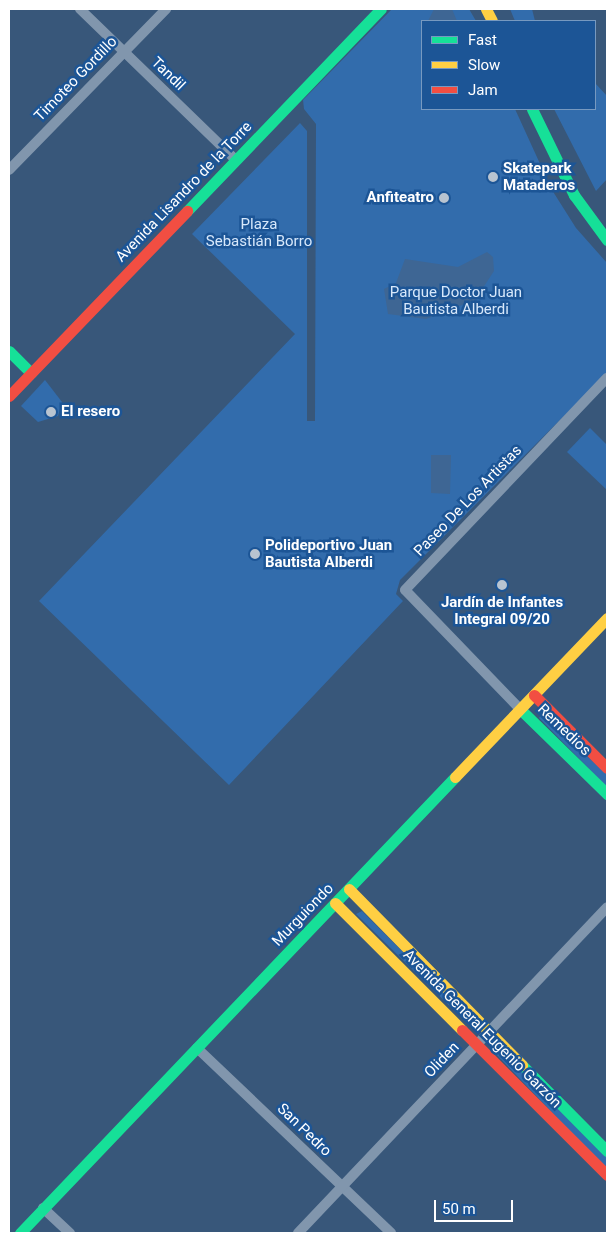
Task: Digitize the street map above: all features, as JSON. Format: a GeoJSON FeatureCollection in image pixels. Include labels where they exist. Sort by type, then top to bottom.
{"type":"FeatureCollection","features":[{"type":"Feature","properties":{"kind":"street","name":"Tandil"},"geometry":{"type":"LineString","coordinates":[[80,9],[236,160]]}},
{"type":"Feature","properties":{"kind":"street","name":"Timoteo Gordillo"},"geometry":{"type":"LineString","coordinates":[[9,170],[166,9]]}},
{"type":"Feature","properties":{"kind":"street","name":"Avenida Lisandro de la Torre"},"geometry":{"type":"LineString","coordinates":[[9,396],[381,9]]}},
{"type":"Feature","properties":{"kind":"street"},"geometry":{"type":"LineString","coordinates":[[532,110],[574,195],[607,240]]}},
{"type":"Feature","properties":{"kind":"street"},"geometry":{"type":"LineString","coordinates":[[9,351],[31,373]]}},
{"type":"Feature","properties":{"kind":"street"},"geometry":{"type":"LineString","coordinates":[[9,378],[18,386]]}},
{"type":"Feature","properties":{"kind":"street","name":"Paseo De Los Artistas"},"geometry":{"type":"LineString","coordinates":[[520,709],[405,590],[607,378]]}},
{"type":"Feature","properties":{"kind":"street","name":"Murguiondo"},"geometry":{"type":"LineString","coordinates":[[20,1233],[607,618]]}},
{"type":"Feature","properties":{"kind":"street","name":"Remedios"},"geometry":{"type":"LineString","coordinates":[[534,695],[607,768]]}},
{"type":"Feature","properties":{"kind":"street","name":"Remedios"},"geometry":{"type":"LineString","coordinates":[[520,709],[607,794]]}},
{"type":"Feature","properties":{"kind":"street","name":"Avenida General Eugenio Garzón"},"geometry":{"type":"LineString","coordinates":[[349,889],[607,1151]]}},
{"type":"Feature","properties":{"kind":"street","name":"Avenida General Eugenio Garzón"},"geometry":{"type":"LineString","coordinates":[[335,903],[607,1175]]}},
{"type":"Feature","properties":{"kind":"street","name":"Oliden"},"geometry":{"type":"LineString","coordinates":[[298,1233],[607,907]]}},
{"type":"Feature","properties":{"kind":"street","name":"San Pedro"},"geometry":{"type":"LineString","coordinates":[[197,1048],[391,1233]]}},
{"type":"Feature","properties":{"kind":"street"},"geometry":{"type":"LineString","coordinates":[[44,1208],[70,1233]]}},
{"type":"Feature","properties":{"kind":"green space"},"geometry":{"type":"Polygon","coordinates":[[[392,9],[469,9],[475,20],[421,20],[421,110],[515,110],[552,190],[576,228],[607,263],[607,373],[400,580],[396,594],[403,601],[229,785],[39,601],[295,334],[192,234],[300,123],[307,131],[307,421],[315,421],[316,124],[304,109],[303,100],[392,9]]]}},
{"type":"Feature","properties":{"kind":"green space"},"geometry":{"type":"Polygon","coordinates":[[[510,9],[532,9],[535,20],[515,20],[510,9]]]}},
{"type":"Feature","properties":{"kind":"green space"},"geometry":{"type":"Polygon","coordinates":[[[596,84],[607,96],[607,179],[596,191],[555,110],[596,110],[596,84]]]}},
{"type":"Feature","properties":{"kind":"green space"},"geometry":{"type":"Polygon","coordinates":[[[45,380],[62,402],[58,416],[38,422],[21,406],[45,380]]]}},
{"type":"Feature","properties":{"kind":"green space"},"geometry":{"type":"Polygon","coordinates":[[[590,428],[607,445],[607,490],[567,452],[590,428]]]}},
{"type":"Feature","properties":{"kind":"green space"},"geometry":{"type":"Polygon","coordinates":[[[541,715],[607,774],[607,787],[539,718],[541,715]]]}},
{"type":"Feature","properties":{"kind":"green space"},"geometry":{"type":"Polygon","coordinates":[[[362,911],[470,1019],[469,1025],[356,914],[362,911]]]}},
{"type":"Feature","properties":{"kind":"green space"},"geometry":{"type":"Polygon","coordinates":[[[501,1051],[607,1157],[607,1170],[495,1053],[501,1051]]]}},
{"type":"Feature","properties":{"kind":"shaded area"},"geometry":{"type":"Polygon","coordinates":[[[434,9],[452,9],[457,20],[428,20],[434,9]]]}},
{"type":"Feature","properties":{"kind":"shaded area"},"geometry":{"type":"Polygon","coordinates":[[[487,252],[493,257],[494,271],[475,300],[426,319],[388,314],[384,289],[396,283],[405,259],[458,267],[487,252]]]}},
{"type":"Feature","properties":{"kind":"shaded area"},"geometry":{"type":"Polygon","coordinates":[[[431,455],[451,455],[450,494],[431,493],[431,455]]]}},
{"type":"Feature","properties":{"kind":"traffic: fast"},"geometry":{"type":"LineString","coordinates":[[187,211],[381,9]]}},
{"type":"Feature","properties":{"kind":"traffic: fast"},"geometry":{"type":"LineString","coordinates":[[532,110],[574,195],[607,240]]}},
{"type":"Feature","properties":{"kind":"traffic: fast"},"geometry":{"type":"LineString","coordinates":[[9,351],[31,373]]}},
{"type":"Feature","properties":{"kind":"traffic: fast"},"geometry":{"type":"LineString","coordinates":[[520,709],[607,794]]}},
{"type":"Feature","properties":{"kind":"traffic: fast"},"geometry":{"type":"LineString","coordinates":[[20,1233],[455,777]]}},
{"type":"Feature","properties":{"kind":"traffic: fast"},"geometry":{"type":"LineString","coordinates":[[522,1065],[607,1151]]}},
{"type":"Feature","properties":{"kind":"traffic: slow"},"geometry":{"type":"LineString","coordinates":[[486,9],[492,20]]}},
{"type":"Feature","properties":{"kind":"traffic: slow"},"geometry":{"type":"LineString","coordinates":[[455,777],[607,618]]}},
{"type":"Feature","properties":{"kind":"traffic: slow"},"geometry":{"type":"LineString","coordinates":[[349,889],[522,1065]]}},
{"type":"Feature","properties":{"kind":"traffic: slow"},"geometry":{"type":"LineString","coordinates":[[335,903],[462,1030]]}},
{"type":"Feature","properties":{"kind":"traffic: jam"},"geometry":{"type":"LineString","coordinates":[[9,396],[187,211]]}},
{"type":"Feature","properties":{"kind":"traffic: jam"},"geometry":{"type":"LineString","coordinates":[[534,695],[607,768]]}},
{"type":"Feature","properties":{"kind":"traffic: jam"},"geometry":{"type":"LineString","coordinates":[[462,1030],[607,1175]]}},
{"type":"Feature","properties":{"kind":"place","name":"Skatepark Mataderos"},"geometry":{"type":"Point","coordinates":[493,177]}},
{"type":"Feature","properties":{"kind":"place","name":"Anfiteatro"},"geometry":{"type":"Point","coordinates":[444,198]}},
{"type":"Feature","properties":{"kind":"place","name":"El resero"},"geometry":{"type":"Point","coordinates":[51,412]}},
{"type":"Feature","properties":{"kind":"place","name":"Polideportivo Juan Bautista Alberdi"},"geometry":{"type":"Point","coordinates":[255,554]}},
{"type":"Feature","properties":{"kind":"place","name":"Jardín de Infantes Integral 09/20"},"geometry":{"type":"Point","coordinates":[502,585]}},
{"type":"Feature","properties":{"kind":"park label","name":"Plaza Sebastián Borro"},"geometry":{"type":"Point","coordinates":[259,232]}},
{"type":"Feature","properties":{"kind":"park label","name":"Parque Doctor Juan Bautista Alberdi"},"geometry":{"type":"Point","coordinates":[456,300]}}]}
